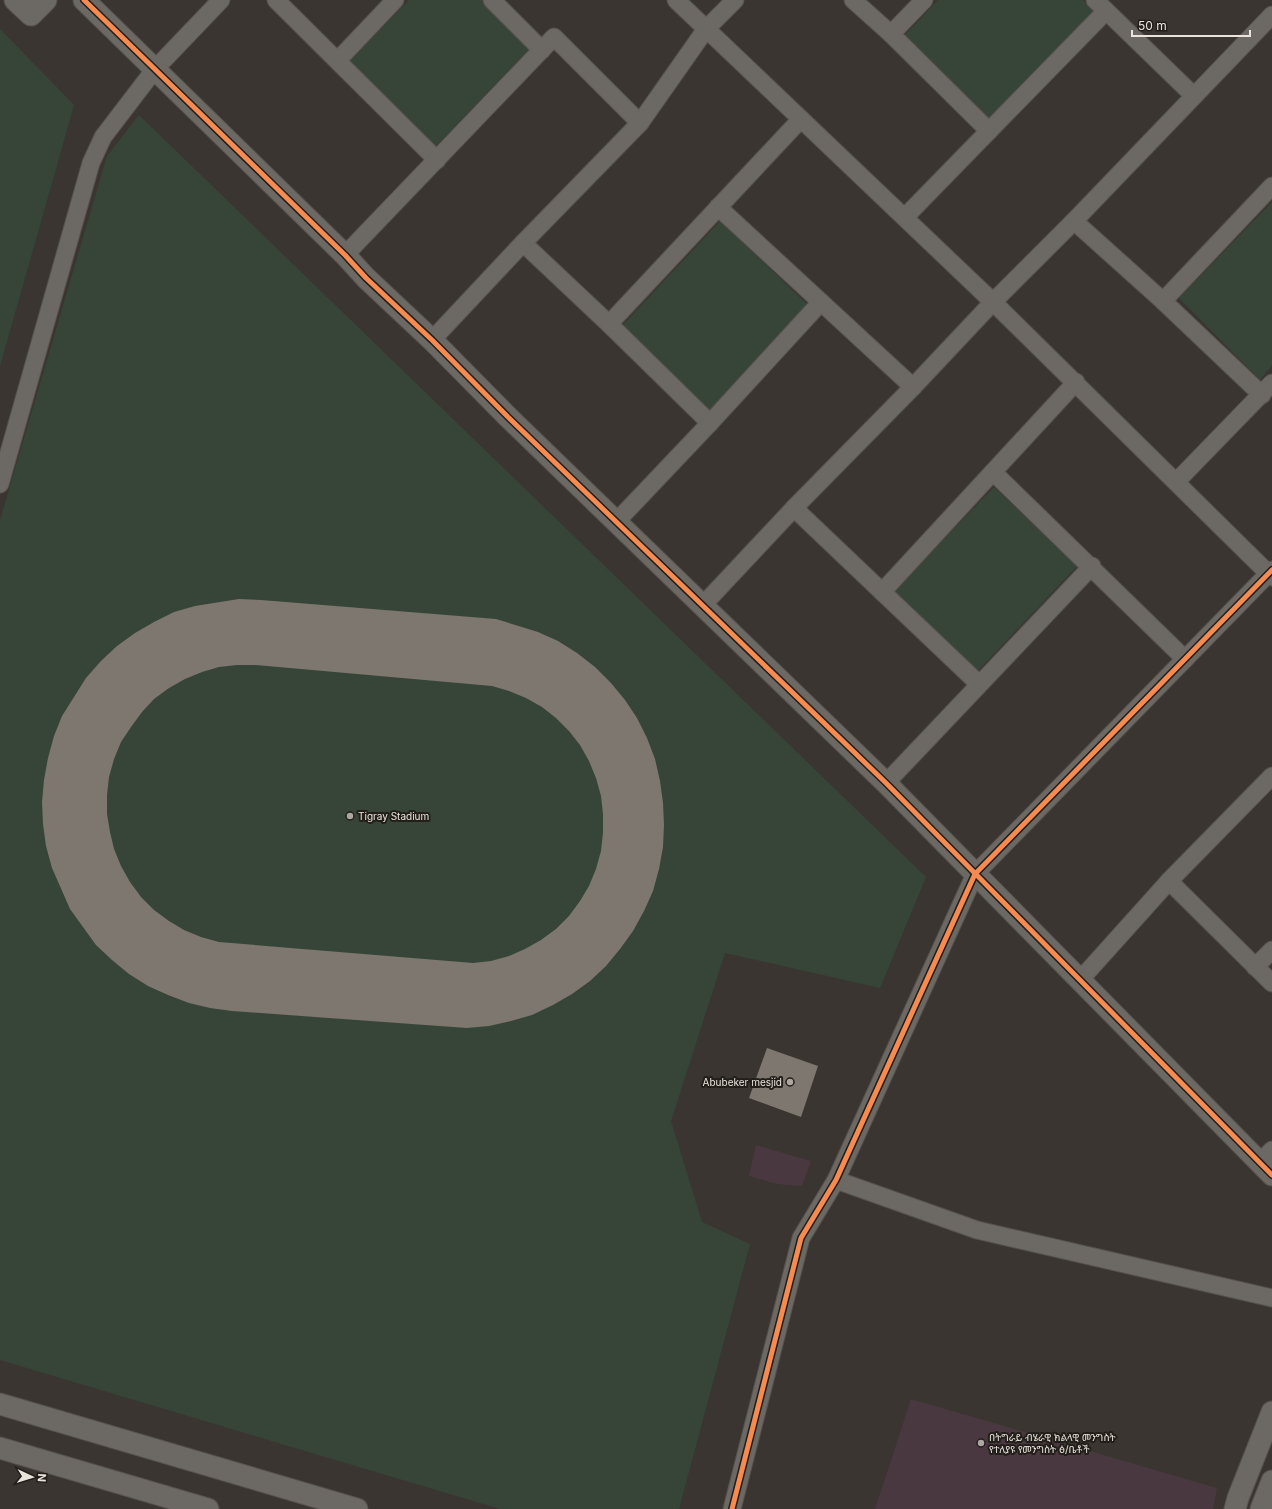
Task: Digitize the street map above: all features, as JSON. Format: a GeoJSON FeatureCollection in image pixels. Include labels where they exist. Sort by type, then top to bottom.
{"type":"FeatureCollection","features":[{"type":"Feature","properties":{"kind":"street"},"geometry":{"type":"LineString","coordinates":[[16,0],[31,15],[46,0]]}},
{"type":"Feature","properties":{"kind":"street"},"geometry":{"type":"LineString","coordinates":[[84,0],[345,255],[366,278],[432,340],[508,417],[886,783],[1080,980],[1268,1162]]}},
{"type":"Feature","properties":{"kind":"street"},"geometry":{"type":"LineString","coordinates":[[0,484],[91,163],[103,138],[155,69],[221,0]]}},
{"type":"Feature","properties":{"kind":"street"},"geometry":{"type":"LineString","coordinates":[[276,0],[437,160]]}},
{"type":"Feature","properties":{"kind":"street"},"geometry":{"type":"LineString","coordinates":[[338,60],[395,0]]}},
{"type":"Feature","properties":{"kind":"street"},"geometry":{"type":"LineString","coordinates":[[492,0],[542,50]]}},
{"type":"Feature","properties":{"kind":"street"},"geometry":{"type":"LineString","coordinates":[[676,0],[905,217],[1271,573],[975,874],[836,1180],[801,1238],[732,1509]]}},
{"type":"Feature","properties":{"kind":"street"},"geometry":{"type":"LineString","coordinates":[[432,340],[523,243],[640,123],[706,29],[735,0]]}},
{"type":"Feature","properties":{"kind":"street"},"geometry":{"type":"LineString","coordinates":[[853,0],[891,34],[989,131]]}},
{"type":"Feature","properties":{"kind":"street"},"geometry":{"type":"LineString","coordinates":[[891,34],[924,0]]}},
{"type":"Feature","properties":{"kind":"street"},"geometry":{"type":"LineString","coordinates":[[905,217],[989,131],[1100,6],[1194,96]]}},
{"type":"Feature","properties":{"kind":"street"},"geometry":{"type":"LineString","coordinates":[[703,605],[794,508],[913,387],[993,302],[1074,221],[1272,15]]}},
{"type":"Feature","properties":{"kind":"street"},"geometry":{"type":"LineString","coordinates":[[345,255],[554,37],[640,123]]}},
{"type":"Feature","properties":{"kind":"street"},"geometry":{"type":"LineString","coordinates":[[609,324],[801,119]]}},
{"type":"Feature","properties":{"kind":"street"},"geometry":{"type":"LineString","coordinates":[[1163,301],[1272,186]]}},
{"type":"Feature","properties":{"kind":"street"},"geometry":{"type":"LineString","coordinates":[[718,207],[913,387]]}},
{"type":"Feature","properties":{"kind":"street"},"geometry":{"type":"LineString","coordinates":[[1074,221],[1163,301],[1267,389],[1176,482]]}},
{"type":"Feature","properties":{"kind":"street"},"geometry":{"type":"LineString","coordinates":[[523,243],[609,324],[710,423]]}},
{"type":"Feature","properties":{"kind":"street"},"geometry":{"type":"LineString","coordinates":[[617,521],[710,423],[821,302]]}},
{"type":"Feature","properties":{"kind":"street"},"geometry":{"type":"LineString","coordinates":[[882,592],[1076,382]]}},
{"type":"Feature","properties":{"kind":"street"},"geometry":{"type":"LineString","coordinates":[[993,472],[1092,566],[1185,659]]}},
{"type":"Feature","properties":{"kind":"street"},"geometry":{"type":"LineString","coordinates":[[794,508],[979,684]]}},
{"type":"Feature","properties":{"kind":"street"},"geometry":{"type":"LineString","coordinates":[[886,783],[1092,566]]}},
{"type":"Feature","properties":{"kind":"street"},"geometry":{"type":"LineString","coordinates":[[1080,980],[1169,881],[1272,776]]}},
{"type":"Feature","properties":{"kind":"street"},"geometry":{"type":"LineString","coordinates":[[1169,881],[1272,983]]}},
{"type":"Feature","properties":{"kind":"street"},"geometry":{"type":"LineString","coordinates":[[1256,967],[1272,950]]}},
{"type":"Feature","properties":{"kind":"street"},"geometry":{"type":"LineString","coordinates":[[836,1180],[977,1230],[1272,1298]]}},
{"type":"Feature","properties":{"kind":"street"},"geometry":{"type":"LineString","coordinates":[[0,1404],[357,1509]]}},
{"type":"Feature","properties":{"kind":"street"},"geometry":{"type":"LineString","coordinates":[[1235,1509],[1272,1412]]}},
{"type":"Feature","properties":{"kind":"street"},"geometry":{"type":"LineString","coordinates":[[0,1448],[208,1509]]}},
{"type":"Feature","properties":{"kind":"street"},"geometry":{"type":"LineString","coordinates":[[1261,1509],[1272,1481]]}},
{"type":"Feature","properties":{"kind":"shaded area"},"geometry":{"type":"Polygon","coordinates":[[[756,1145],[811,1161],[802,1186],[777,1184],[749,1176],[756,1145]]]}},
{"type":"Feature","properties":{"kind":"shaded area","name":"በትግራይ ብሄራዊ ክልላዊ መንግስት የተለያዩ የመንግስት ፅ/ቤቶች"},"geometry":{"type":"Polygon","coordinates":[[[911,1399],[1217,1488],[1213,1509],[875,1509],[911,1399]]]}},
{"type":"Feature","properties":{"kind":"green space"},"geometry":{"type":"Polygon","coordinates":[[[409,0],[483,0],[531,47],[435,147],[348,63],[409,0]]]}},
{"type":"Feature","properties":{"kind":"green space"},"geometry":{"type":"Polygon","coordinates":[[[938,0],[1083,0],[1094,11],[988,120],[903,37],[938,0]]]}},
{"type":"Feature","properties":{"kind":"green space"},"geometry":{"type":"Polygon","coordinates":[[[0,29],[74,105],[0,366],[0,29]]]}},
{"type":"Feature","properties":{"kind":"green space"},"geometry":{"type":"Polygon","coordinates":[[[139,115],[926,877],[880,988],[725,953],[671,1121],[702,1222],[750,1244],[679,1509],[500,1509],[0,1360],[0,520],[107,156],[139,115]]]}},
{"type":"Feature","properties":{"kind":"green space"},"geometry":{"type":"Polygon","coordinates":[[[1272,202],[1272,365],[1260,380],[1179,298],[1272,202]]]}},
{"type":"Feature","properties":{"kind":"green space"},"geometry":{"type":"Polygon","coordinates":[[[720,221],[808,305],[710,410],[622,326],[720,221]]]}},
{"type":"Feature","properties":{"kind":"green space"},"geometry":{"type":"Polygon","coordinates":[[[994,487],[1077,566],[978,671],[894,591],[994,487]]]}},
{"type":"Feature","properties":{"kind":"building"},"geometry":{"type":"Polygon","coordinates":[[[239,599],[496,619],[538,632],[558,641],[595,667],[625,700],[637,718],[647,738],[655,759],[660,781],[664,825],[663,847],[653,891],[633,931],[606,966],[590,981],[572,994],[532,1015],[489,1026],[467,1028],[232,1011],[210,1008],[189,1003],[148,986],[129,974],[112,960],[96,945],[70,909],[52,868],[46,846],[42,802],[48,758],[54,736],[62,716],[86,678],[101,661],[117,646],[135,633],[174,612],[195,606],[239,599]],[[256,665],[219,667],[185,679],[169,688],[154,699],[142,712],[121,742],[109,777],[107,814],[110,832],[114,849],[130,882],[141,897],[154,910],[184,930],[219,942],[473,963],[491,961],[509,956],[525,949],[556,929],[569,916],[589,886],[596,869],[601,851],[603,814],[601,796],[589,761],[580,745],[556,718],[542,707],[526,698],[492,686],[256,665]]]}},
{"type":"Feature","properties":{"kind":"building"},"geometry":{"type":"Polygon","coordinates":[[[767,1048],[818,1066],[801,1117],[749,1098],[767,1048]]]}},
{"type":"Feature","properties":{"kind":"cycle path"},"geometry":{"type":"LineString","coordinates":[[84,0],[345,255],[366,278],[432,340],[508,417],[886,783],[1272,1175]]}},
{"type":"Feature","properties":{"kind":"cycle path"},"geometry":{"type":"LineString","coordinates":[[732,1509],[801,1238],[836,1180],[975,874],[1272,570]]}},
{"type":"Feature","properties":{"kind":"place","name":"Tigray Stadium"},"geometry":{"type":"Point","coordinates":[350,816]}},
{"type":"Feature","properties":{"kind":"place","name":"Abubeker mesjid"},"geometry":{"type":"Point","coordinates":[790,1082]}},
{"type":"Feature","properties":{"kind":"place","name":"በትግራይ ብሄራዊ ክልላዊ መንግስት የተለያዩ የመንግስት ፅ/ቤቶች"},"geometry":{"type":"Point","coordinates":[981,1443]}}]}
